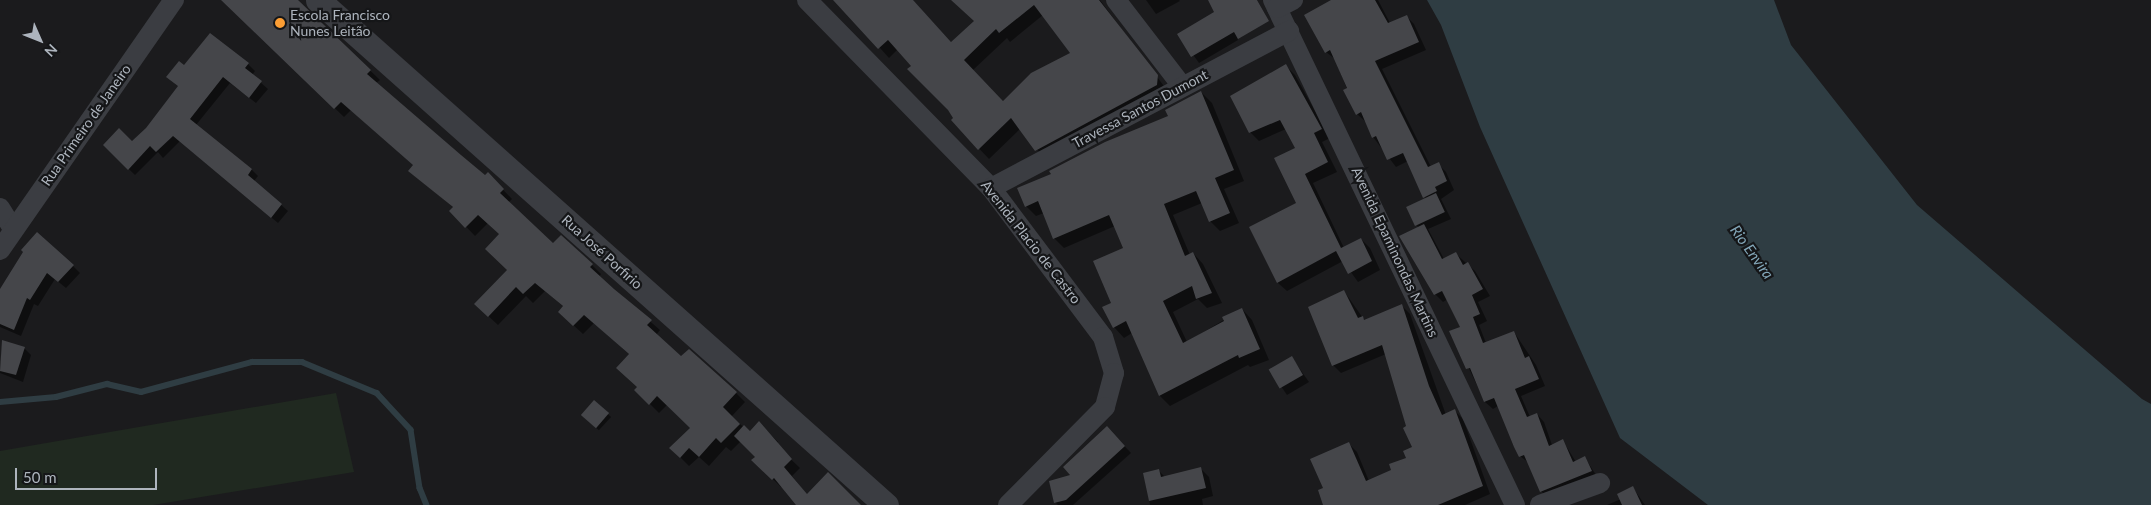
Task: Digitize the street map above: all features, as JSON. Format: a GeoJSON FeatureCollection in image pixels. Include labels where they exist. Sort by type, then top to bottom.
{"type":"FeatureCollection","features":[{"type":"Feature","properties":{"kind":"street","name":"Rua Primeiro de Janeiro"},"geometry":{"type":"LineString","coordinates":[[0,250],[174,0]]}},
{"type":"Feature","properties":{"kind":"street","name":"Rua José Porfirio"},"geometry":{"type":"LineString","coordinates":[[318,0],[886,505]]}},
{"type":"Feature","properties":{"kind":"street","name":"Avenida Placio de Castro"},"geometry":{"type":"LineString","coordinates":[[808,0],[991,188],[1103,337],[1114,373],[1105,407],[1008,505]]}},
{"type":"Feature","properties":{"kind":"street"},"geometry":{"type":"LineString","coordinates":[[1116,0],[1182,86]]}},
{"type":"Feature","properties":{"kind":"street","name":"Avenida Epaminondas Martins"},"geometry":{"type":"LineString","coordinates":[[1281,3],[1290,32],[1515,505]]}},
{"type":"Feature","properties":{"kind":"street","name":"Travessa Santos Dumont"},"geometry":{"type":"LineString","coordinates":[[991,188],[1182,86],[1290,32]]}},
{"type":"Feature","properties":{"kind":"street"},"geometry":{"type":"LineString","coordinates":[[0,208],[13,229]]}},
{"type":"Feature","properties":{"kind":"street"},"geometry":{"type":"LineString","coordinates":[[1540,505],[1600,483]]}},
{"type":"Feature","properties":{"kind":"shaded area"},"geometry":{"type":"Polygon","coordinates":[[[336,393],[354,472],[153,505],[0,505],[0,451],[336,393]]]}},
{"type":"Feature","properties":{"kind":"water","name":"Rio Envira"},"geometry":{"type":"Polygon","coordinates":[[[1427,0],[1774,0],[1791,45],[1917,205],[2142,399],[2151,404],[2151,505],[1708,505],[1620,438],[1480,127],[1441,25],[1427,0]]]}},
{"type":"Feature","properties":{"kind":"building"},"geometry":{"type":"Polygon","coordinates":[[[221,0],[298,0],[371,70],[367,74],[485,175],[488,172],[504,189],[500,193],[553,243],[561,235],[593,264],[590,267],[652,320],[647,325],[681,356],[689,349],[737,392],[723,407],[740,424],[721,443],[716,438],[699,457],[689,448],[680,458],[669,448],[690,428],[657,396],[649,405],[634,390],[637,387],[616,368],[629,354],[584,315],[573,326],[558,312],[563,306],[535,283],[523,294],[516,287],[488,317],[474,304],[507,270],[485,249],[499,234],[478,215],[465,228],[449,211],[453,207],[408,171],[413,165],[341,102],[334,109],[221,0]]]}},
{"type":"Feature","properties":{"kind":"building"},"geometry":{"type":"Polygon","coordinates":[[[833,0],[913,0],[951,42],[974,21],[951,0],[1099,0],[1158,75],[1157,85],[1035,151],[1011,118],[978,150],[951,120],[953,118],[948,110],[907,69],[911,66],[888,40],[878,49],[833,0]],[[1034,5],[999,33],[996,29],[964,60],[1003,101],[1031,73],[1070,53],[1034,5]]]}},
{"type":"Feature","properties":{"kind":"building"},"geometry":{"type":"Polygon","coordinates":[[[1208,0],[1257,0],[1269,21],[1238,39],[1234,32],[1191,57],[1177,34],[1214,12],[1208,0]]]}},
{"type":"Feature","properties":{"kind":"building"},"geometry":{"type":"Polygon","coordinates":[[[1331,0],[1375,0],[1388,23],[1407,15],[1419,42],[1375,61],[1428,167],[1439,162],[1447,181],[1435,187],[1437,191],[1423,198],[1403,153],[1387,160],[1376,136],[1372,138],[1361,112],[1356,115],[1343,90],[1347,88],[1330,50],[1325,53],[1304,15],[1331,0]]]}},
{"type":"Feature","properties":{"kind":"building"},"geometry":{"type":"Polygon","coordinates":[[[210,33],[249,63],[245,68],[262,81],[249,98],[223,77],[190,119],[252,169],[248,175],[282,204],[271,218],[173,136],[156,152],[150,146],[128,170],[103,145],[119,128],[132,141],[146,128],[178,86],[166,77],[179,61],[184,65],[210,33]]]}},
{"type":"Feature","properties":{"kind":"building"},"geometry":{"type":"Polygon","coordinates":[[[1286,64],[1322,129],[1314,133],[1328,162],[1305,174],[1341,248],[1361,238],[1372,261],[1348,274],[1336,251],[1277,283],[1249,227],[1296,203],[1274,158],[1295,148],[1280,120],[1249,133],[1230,96],[1286,64]]]}},
{"type":"Feature","properties":{"kind":"building"},"geometry":{"type":"Polygon","coordinates":[[[1201,91],[1234,170],[1215,178],[1230,213],[1209,222],[1196,191],[1164,204],[1185,256],[1193,252],[1212,293],[1196,299],[1192,286],[1163,301],[1183,343],[1224,321],[1222,317],[1242,308],[1260,349],[1239,358],[1238,355],[1159,396],[1126,321],[1113,328],[1102,307],[1111,303],[1093,261],[1123,248],[1109,215],[1053,239],[1038,201],[1025,207],[1017,188],[1051,174],[1049,171],[1105,142],[1168,116],[1165,110],[1201,91]]]}},
{"type":"Feature","properties":{"kind":"building"},"geometry":{"type":"Polygon","coordinates":[[[1436,193],[1445,212],[1415,226],[1406,207],[1436,193]]]}},
{"type":"Feature","properties":{"kind":"building"},"geometry":{"type":"Polygon","coordinates":[[[1424,224],[1442,259],[1456,252],[1463,265],[1468,262],[1483,289],[1472,295],[1480,314],[1473,317],[1483,343],[1514,331],[1525,358],[1529,356],[1539,379],[1515,389],[1527,417],[1537,413],[1549,446],[1563,439],[1573,462],[1585,456],[1592,471],[1540,492],[1524,455],[1519,457],[1514,447],[1494,398],[1484,402],[1470,368],[1466,369],[1449,331],[1460,327],[1442,291],[1434,295],[1399,236],[1424,224]]]}},
{"type":"Feature","properties":{"kind":"building"},"geometry":{"type":"Polygon","coordinates":[[[37,232],[74,265],[58,282],[47,273],[30,300],[27,298],[14,330],[0,324],[0,289],[23,252],[21,250],[37,232]]]}},
{"type":"Feature","properties":{"kind":"building"},"geometry":{"type":"Polygon","coordinates":[[[1344,290],[1358,318],[1363,316],[1364,320],[1402,304],[1429,386],[1442,415],[1455,409],[1483,486],[1438,505],[1323,505],[1318,490],[1323,488],[1310,459],[1349,442],[1366,481],[1391,470],[1389,464],[1406,458],[1403,451],[1412,447],[1403,428],[1406,426],[1382,345],[1332,366],[1308,307],[1344,290]]]}},
{"type":"Feature","properties":{"kind":"building"},"geometry":{"type":"Polygon","coordinates":[[[2,340],[25,347],[16,375],[0,371],[2,340]]]}},
{"type":"Feature","properties":{"kind":"building"},"geometry":{"type":"Polygon","coordinates":[[[1292,356],[1303,375],[1280,389],[1269,370],[1292,356]]]}},
{"type":"Feature","properties":{"kind":"building"},"geometry":{"type":"Polygon","coordinates":[[[594,400],[609,413],[596,428],[581,415],[594,400]]]}},
{"type":"Feature","properties":{"kind":"building"},"geometry":{"type":"Polygon","coordinates":[[[759,421],[792,459],[784,467],[807,494],[828,472],[861,505],[796,505],[774,478],[772,480],[751,460],[755,457],[734,436],[744,425],[750,431],[759,421]]]}},
{"type":"Feature","properties":{"kind":"building"},"geometry":{"type":"Polygon","coordinates":[[[1107,426],[1125,446],[1066,500],[1054,503],[1049,481],[1070,475],[1063,467],[1107,426]]]}},
{"type":"Feature","properties":{"kind":"building"},"geometry":{"type":"Polygon","coordinates":[[[1201,467],[1206,488],[1149,501],[1143,473],[1159,469],[1161,477],[1201,467]]]}},
{"type":"Feature","properties":{"kind":"building"},"geometry":{"type":"Polygon","coordinates":[[[1633,486],[1642,505],[1622,505],[1617,494],[1633,486]]]}},
{"type":"Feature","properties":{"kind":"waterway"},"geometry":{"type":"LineString","coordinates":[[0,402],[56,397],[107,384],[141,392],[252,362],[302,362],[377,393],[411,430],[420,488],[427,505]]}},
{"type":"Feature","properties":{"kind":"place","name":"Escola Francisco Nunes Leitão"},"geometry":{"type":"Point","coordinates":[280,23]}}]}
